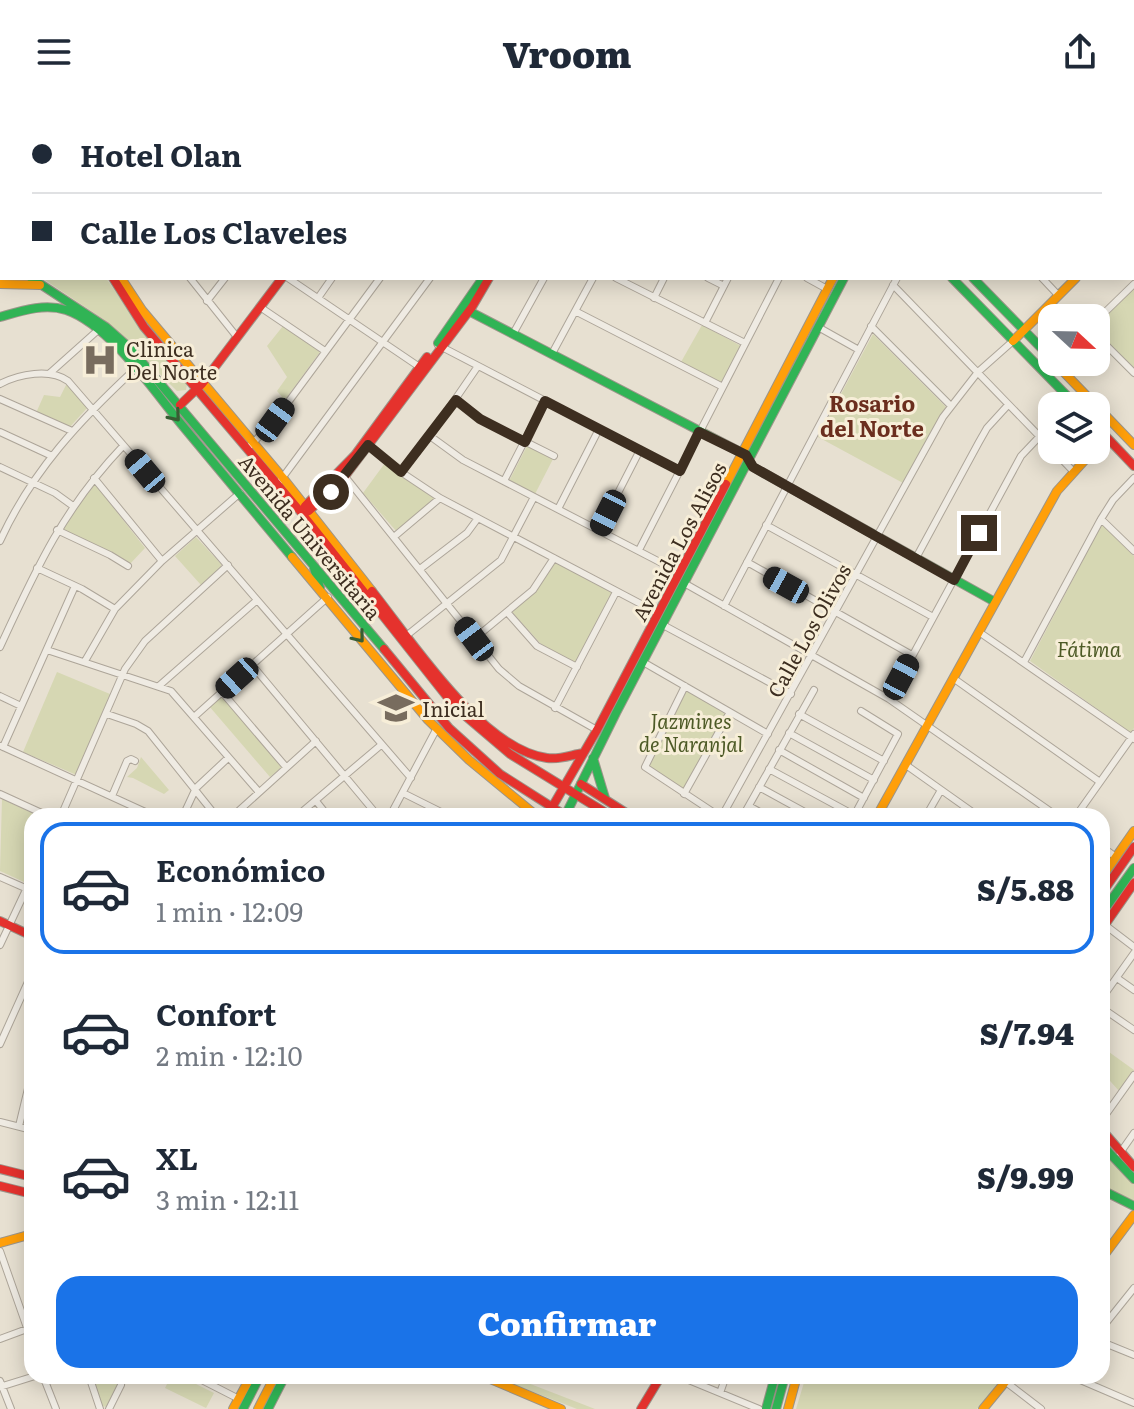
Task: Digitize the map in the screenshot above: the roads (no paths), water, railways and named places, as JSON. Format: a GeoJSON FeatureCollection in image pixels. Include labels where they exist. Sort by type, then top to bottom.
{"type":"FeatureCollection","features":[{"type":"Feature","properties":{"kind":"main road","name":"Avenida Universitaria"},"geometry":{"type":"LineString","coordinates":[[34,280],[97,331],[135,369],[437,728],[469,760],[543,808]]}},
{"type":"Feature","properties":{"kind":"main road","name":"Avenida Universitaria"},"geometry":{"type":"LineString","coordinates":[[114,280],[144,327],[251,446],[458,700],[486,726],[530,754]]}},
{"type":"Feature","properties":{"kind":"main road","name":"Avenida Universitaria"},"geometry":{"type":"LineString","coordinates":[[122,280],[199,387]]}},
{"type":"Feature","properties":{"kind":"main road"},"geometry":{"type":"LineString","coordinates":[[180,405],[199,387],[280,280]]}},
{"type":"Feature","properties":{"kind":"main road"},"geometry":{"type":"LineString","coordinates":[[468,307],[482,280]]}},
{"type":"Feature","properties":{"kind":"main road"},"geometry":{"type":"LineString","coordinates":[[307,509],[343,474],[488,280]]}},
{"type":"Feature","properties":{"kind":"main road","name":"Avenida Los Alisos"},"geometry":{"type":"LineString","coordinates":[[630,677],[643,662],[663,625],[832,280]]}},
{"type":"Feature","properties":{"kind":"main road","name":"Avenida Los Alisos"},"geometry":{"type":"LineString","coordinates":[[798,354],[818,327],[843,280]]}},
{"type":"Feature","properties":{"kind":"main road"},"geometry":{"type":"LineString","coordinates":[[954,280],[1063,392]]}},
{"type":"Feature","properties":{"kind":"main road"},"geometry":{"type":"LineString","coordinates":[[975,280],[1038,345]]}},
{"type":"Feature","properties":{"kind":"main road","name":"Calle Los Olivos"},"geometry":{"type":"LineString","coordinates":[[1013,341],[1074,280]]}},
{"type":"Feature","properties":{"kind":"main road"},"geometry":{"type":"LineString","coordinates":[[0,284],[40,285]]}},
{"type":"Feature","properties":{"kind":"main road","name":"Avenida Universitaria"},"geometry":{"type":"LineString","coordinates":[[65,305],[120,337],[449,728],[529,808]]}},
{"type":"Feature","properties":{"kind":"main road"},"geometry":{"type":"LineString","coordinates":[[1,317],[65,305]]}},
{"type":"Feature","properties":{"kind":"main road"},"geometry":{"type":"LineString","coordinates":[[468,307],[701,429]]}},
{"type":"Feature","properties":{"kind":"main road"},"geometry":{"type":"LineString","coordinates":[[515,332],[746,454],[753,467],[995,602]]}},
{"type":"Feature","properties":{"kind":"main road"},"geometry":{"type":"LineString","coordinates":[[1067,376],[1134,445]]}},
{"type":"Feature","properties":{"kind":"main road"},"geometry":{"type":"LineString","coordinates":[[1110,439],[1134,466]]}},
{"type":"Feature","properties":{"kind":"main road","name":"Avenida Los Alisos"},"geometry":{"type":"LineString","coordinates":[[551,808],[630,677],[679,572],[746,454]]}},
{"type":"Feature","properties":{"kind":"main road"},"geometry":{"type":"LineString","coordinates":[[882,808],[1057,491],[1080,464]]}},
{"type":"Feature","properties":{"kind":"main road","name":"Avenida Universitaria"},"geometry":{"type":"LineString","coordinates":[[280,481],[307,509],[467,719],[493,742],[598,808]]}},
{"type":"Feature","properties":{"kind":"main road"},"geometry":{"type":"LineString","coordinates":[[311,561],[320,588]]}},
{"type":"Feature","properties":{"kind":"main road","name":"Avenida Los Alisos"},"geometry":{"type":"LineString","coordinates":[[569,808],[624,687]]}},
{"type":"Feature","properties":{"kind":"main road"},"geometry":{"type":"LineString","coordinates":[[407,696],[415,688]]}},
{"type":"Feature","properties":{"kind":"main road"},"geometry":{"type":"LineString","coordinates":[[524,763],[530,754],[547,759],[583,753]]}},
{"type":"Feature","properties":{"kind":"main road"},"geometry":{"type":"LineString","coordinates":[[593,758],[606,799]]}},
{"type":"Feature","properties":{"kind":"main road"},"geometry":{"type":"LineString","coordinates":[[581,784],[619,808]]}},
{"type":"Feature","properties":{"kind":"main road"},"geometry":{"type":"LineString","coordinates":[[1110,866],[1134,831]]}},
{"type":"Feature","properties":{"kind":"main road"},"geometry":{"type":"LineString","coordinates":[[1110,882],[1134,847]]}},
{"type":"Feature","properties":{"kind":"main road"},"geometry":{"type":"LineString","coordinates":[[1110,902],[1134,868]]}},
{"type":"Feature","properties":{"kind":"main road"},"geometry":{"type":"LineString","coordinates":[[1110,917],[1134,883]]}},
{"type":"Feature","properties":{"kind":"main road"},"geometry":{"type":"LineString","coordinates":[[5,923],[24,932]]}},
{"type":"Feature","properties":{"kind":"main road"},"geometry":{"type":"LineString","coordinates":[[1110,1143],[1134,1179]]}},
{"type":"Feature","properties":{"kind":"main road"},"geometry":{"type":"LineString","coordinates":[[1110,1150],[1134,1167]]}},
{"type":"Feature","properties":{"kind":"main road"},"geometry":{"type":"LineString","coordinates":[[0,1169],[24,1175]]}},
{"type":"Feature","properties":{"kind":"main road"},"geometry":{"type":"LineString","coordinates":[[0,1186],[24,1192]]}},
{"type":"Feature","properties":{"kind":"main road"},"geometry":{"type":"LineString","coordinates":[[1110,1194],[1134,1206]]}},
{"type":"Feature","properties":{"kind":"main road"},"geometry":{"type":"LineString","coordinates":[[1110,1248],[1134,1215]]}},
{"type":"Feature","properties":{"kind":"main road"},"geometry":{"type":"LineString","coordinates":[[1125,1228],[1134,1234]]}},
{"type":"Feature","properties":{"kind":"main road"},"geometry":{"type":"LineString","coordinates":[[0,1243],[24,1236]]}},
{"type":"Feature","properties":{"kind":"main road"},"geometry":{"type":"LineString","coordinates":[[233,1409],[247,1384]]}},
{"type":"Feature","properties":{"kind":"main road"},"geometry":{"type":"LineString","coordinates":[[243,1409],[256,1384]]}},
{"type":"Feature","properties":{"kind":"main road"},"geometry":{"type":"LineString","coordinates":[[258,1409],[271,1384]]}},
{"type":"Feature","properties":{"kind":"main road"},"geometry":{"type":"LineString","coordinates":[[268,1409],[281,1384]]}},
{"type":"Feature","properties":{"kind":"main road"},"geometry":{"type":"LineString","coordinates":[[502,1384],[561,1409]]}},
{"type":"Feature","properties":{"kind":"main road"},"geometry":{"type":"LineString","coordinates":[[641,1409],[656,1384]]}},
{"type":"Feature","properties":{"kind":"main road"},"geometry":{"type":"LineString","coordinates":[[766,1409],[773,1384]]}},
{"type":"Feature","properties":{"kind":"main road"},"geometry":{"type":"LineString","coordinates":[[776,1409],[783,1384]]}},
{"type":"Feature","properties":{"kind":"main road"},"geometry":{"type":"LineString","coordinates":[[788,1409],[795,1384]]}},
{"type":"Feature","properties":{"kind":"main road"},"geometry":{"type":"LineString","coordinates":[[983,1409],[1004,1384]]}},
{"type":"Feature","properties":{"kind":"street"},"geometry":{"type":"LineString","coordinates":[[191,280],[237,337]]}},
{"type":"Feature","properties":{"kind":"street"},"geometry":{"type":"LineString","coordinates":[[207,301],[223,280]]}},
{"type":"Feature","properties":{"kind":"street"},"geometry":{"type":"LineString","coordinates":[[291,280],[422,369]]}},
{"type":"Feature","properties":{"kind":"street"},"geometry":{"type":"LineString","coordinates":[[318,298],[331,280]]}},
{"type":"Feature","properties":{"kind":"street"},"geometry":{"type":"LineString","coordinates":[[251,446],[275,420],[379,280]]}},
{"type":"Feature","properties":{"kind":"street"},"geometry":{"type":"LineString","coordinates":[[280,481],[429,280]]}},
{"type":"Feature","properties":{"kind":"street"},"geometry":{"type":"LineString","coordinates":[[515,332],[543,280]]}},
{"type":"Feature","properties":{"kind":"street"},"geometry":{"type":"LineString","coordinates":[[554,350],[592,280]]}},
{"type":"Feature","properties":{"kind":"street"},"geometry":{"type":"LineString","coordinates":[[620,280],[745,343]]}},
{"type":"Feature","properties":{"kind":"street"},"geometry":{"type":"LineString","coordinates":[[654,298],[663,280]]}},
{"type":"Feature","properties":{"kind":"street"},"geometry":{"type":"LineString","coordinates":[[712,280],[724,286]]}},
{"type":"Feature","properties":{"kind":"street"},"geometry":{"type":"LineString","coordinates":[[705,323],[727,280]]}},
{"type":"Feature","properties":{"kind":"street"},"geometry":{"type":"LineString","coordinates":[[639,550],[778,280]]}},
{"type":"Feature","properties":{"kind":"street"},"geometry":{"type":"LineString","coordinates":[[811,280],[827,289]]}},
{"type":"Feature","properties":{"kind":"street"},"geometry":{"type":"LineString","coordinates":[[1044,280],[1058,295]]}},
{"type":"Feature","properties":{"kind":"street"},"geometry":{"type":"LineString","coordinates":[[724,606],[895,282],[1038,436]]}},
{"type":"Feature","properties":{"kind":"street"},"geometry":{"type":"LineString","coordinates":[[1110,307],[1134,284]]}},
{"type":"Feature","properties":{"kind":"street"},"geometry":{"type":"LineString","coordinates":[[260,307],[325,351]]}},
{"type":"Feature","properties":{"kind":"street"},"geometry":{"type":"LineString","coordinates":[[575,311],[723,387]]}},
{"type":"Feature","properties":{"kind":"street"},"geometry":{"type":"LineString","coordinates":[[871,326],[951,406]]}},
{"type":"Feature","properties":{"kind":"street"},"geometry":{"type":"LineString","coordinates":[[818,327],[859,350]]}},
{"type":"Feature","properties":{"kind":"street"},"geometry":{"type":"LineString","coordinates":[[50,373],[97,331]]}},
{"type":"Feature","properties":{"kind":"street","name":"Calle Los Olivos"},"geometry":{"type":"LineString","coordinates":[[725,808],[951,406],[978,372],[1013,341]]}},
{"type":"Feature","properties":{"kind":"street"},"geometry":{"type":"LineString","coordinates":[[439,346],[680,471]]}},
{"type":"Feature","properties":{"kind":"street"},"geometry":{"type":"LineString","coordinates":[[1110,349],[1134,373]]}},
{"type":"Feature","properties":{"kind":"street"},"geometry":{"type":"LineString","coordinates":[[401,472],[478,366]]}},
{"type":"Feature","properties":{"kind":"street"},"geometry":{"type":"LineString","coordinates":[[0,541],[10,520],[52,456],[93,408],[135,369]]}},
{"type":"Feature","properties":{"kind":"street"},"geometry":{"type":"LineString","coordinates":[[0,384],[9,379],[50,373],[64,378],[411,778]]}},
{"type":"Feature","properties":{"kind":"street"},"geometry":{"type":"LineString","coordinates":[[0,399],[72,431]]}},
{"type":"Feature","properties":{"kind":"street"},"geometry":{"type":"LineString","coordinates":[[456,400],[480,419],[554,456]]}},
{"type":"Feature","properties":{"kind":"street"},"geometry":{"type":"LineString","coordinates":[[504,481],[545,401]]}},
{"type":"Feature","properties":{"kind":"street"},"geometry":{"type":"LineString","coordinates":[[916,558],[987,428],[1008,405]]}},
{"type":"Feature","properties":{"kind":"street"},"geometry":{"type":"LineString","coordinates":[[558,509],[599,429]]}},
{"type":"Feature","properties":{"kind":"street"},"geometry":{"type":"LineString","coordinates":[[0,432],[52,456]]}},
{"type":"Feature","properties":{"kind":"street"},"geometry":{"type":"LineString","coordinates":[[430,436],[463,460],[679,572]]}},
{"type":"Feature","properties":{"kind":"street"},"geometry":{"type":"LineString","coordinates":[[889,699],[1021,456],[1038,438]]}},
{"type":"Feature","properties":{"kind":"street"},"geometry":{"type":"LineString","coordinates":[[366,443],[440,498],[658,613]]}},
{"type":"Feature","properties":{"kind":"street"},"geometry":{"type":"LineString","coordinates":[[0,647],[57,530],[94,478],[123,446]]}},
{"type":"Feature","properties":{"kind":"street"},"geometry":{"type":"LineString","coordinates":[[599,530],[640,450]]}},
{"type":"Feature","properties":{"kind":"street"},"geometry":{"type":"LineString","coordinates":[[1066,464],[1073,471]]}},
{"type":"Feature","properties":{"kind":"street"},"geometry":{"type":"LineString","coordinates":[[0,467],[73,506]]}},
{"type":"Feature","properties":{"kind":"street"},"geometry":{"type":"LineString","coordinates":[[343,474],[474,639],[508,677],[555,708],[597,730]]}},
{"type":"Feature","properties":{"kind":"street"},"geometry":{"type":"LineString","coordinates":[[94,478],[162,561]]}},
{"type":"Feature","properties":{"kind":"street"},"geometry":{"type":"LineString","coordinates":[[1024,662],[1101,519],[1113,500],[1134,478]]}},
{"type":"Feature","properties":{"kind":"street"},"geometry":{"type":"LineString","coordinates":[[85,661],[115,609],[162,561],[240,493]]}},
{"type":"Feature","properties":{"kind":"street"},"geometry":{"type":"LineString","coordinates":[[405,637],[501,560],[534,497]]}},
{"type":"Feature","properties":{"kind":"street"},"geometry":{"type":"LineString","coordinates":[[395,536],[440,498]]}},
{"type":"Feature","properties":{"kind":"street"},"geometry":{"type":"LineString","coordinates":[[420,569],[467,533],[478,518]]}},
{"type":"Feature","properties":{"kind":"street"},"geometry":{"type":"LineString","coordinates":[[1101,519],[1134,551]]}},
{"type":"Feature","properties":{"kind":"street"},"geometry":{"type":"LineString","coordinates":[[766,525],[933,617]]}},
{"type":"Feature","properties":{"kind":"street"},"geometry":{"type":"LineString","coordinates":[[57,530],[128,566]]}},
{"type":"Feature","properties":{"kind":"street"},"geometry":{"type":"LineString","coordinates":[[474,639],[538,585],[554,558]]}},
{"type":"Feature","properties":{"kind":"street"},"geometry":{"type":"LineString","coordinates":[[747,562],[912,655]]}},
{"type":"Feature","properties":{"kind":"street"},"geometry":{"type":"LineString","coordinates":[[65,808],[123,673],[145,641],[228,565]]}},
{"type":"Feature","properties":{"kind":"street"},"geometry":{"type":"LineString","coordinates":[[37,568],[115,609]]}},
{"type":"Feature","properties":{"kind":"street"},"geometry":{"type":"LineString","coordinates":[[684,583],[813,654],[928,723],[1046,808]]}},
{"type":"Feature","properties":{"kind":"street"},"geometry":{"type":"LineString","coordinates":[[75,586],[2,746],[137,808]]}},
{"type":"Feature","properties":{"kind":"street"},"geometry":{"type":"LineString","coordinates":[[555,708],[616,592]]}},
{"type":"Feature","properties":{"kind":"street"},"geometry":{"type":"LineString","coordinates":[[194,717],[328,597]]}},
{"type":"Feature","properties":{"kind":"street"},"geometry":{"type":"LineString","coordinates":[[160,685],[256,601]]}},
{"type":"Feature","properties":{"kind":"street"},"geometry":{"type":"LineString","coordinates":[[507,612],[537,646],[577,667]]}},
{"type":"Feature","properties":{"kind":"street"},"geometry":{"type":"LineString","coordinates":[[663,625],[791,694]]}},
{"type":"Feature","properties":{"kind":"street"},"geometry":{"type":"LineString","coordinates":[[979,632],[1133,737],[1082,808]]}},
{"type":"Feature","properties":{"kind":"street"},"geometry":{"type":"LineString","coordinates":[[47,650],[160,685],[178,697],[258,791]]}},
{"type":"Feature","properties":{"kind":"street"},"geometry":{"type":"LineString","coordinates":[[643,662],[768,734]]}},
{"type":"Feature","properties":{"kind":"street"},"geometry":{"type":"LineString","coordinates":[[252,665],[371,808]]}},
{"type":"Feature","properties":{"kind":"street"},"geometry":{"type":"LineString","coordinates":[[953,678],[1100,782]]}},
{"type":"Feature","properties":{"kind":"street"},"geometry":{"type":"LineString","coordinates":[[685,686],[645,767],[707,808]]}},
{"type":"Feature","properties":{"kind":"street"},"geometry":{"type":"LineString","coordinates":[[753,808],[749,806],[814,690]]}},
{"type":"Feature","properties":{"kind":"street"},"geometry":{"type":"LineString","coordinates":[[222,692],[286,767]]}},
{"type":"Feature","properties":{"kind":"street"},"geometry":{"type":"LineString","coordinates":[[0,696],[21,706]]}},
{"type":"Feature","properties":{"kind":"street"},"geometry":{"type":"LineString","coordinates":[[858,808],[898,734],[861,711]]}},
{"type":"Feature","properties":{"kind":"street"},"geometry":{"type":"LineString","coordinates":[[684,794],[730,712]]}},
{"type":"Feature","properties":{"kind":"street"},"geometry":{"type":"LineString","coordinates":[[107,714],[148,731],[210,808]]}},
{"type":"Feature","properties":{"kind":"street"},"geometry":{"type":"LineString","coordinates":[[799,714],[884,761]]}},
{"type":"Feature","properties":{"kind":"street"},"geometry":{"type":"LineString","coordinates":[[395,808],[437,728]]}},
{"type":"Feature","properties":{"kind":"street"},"geometry":{"type":"LineString","coordinates":[[789,733],[874,780]]}},
{"type":"Feature","properties":{"kind":"street"},"geometry":{"type":"LineString","coordinates":[[241,808],[316,741]]}},
{"type":"Feature","properties":{"kind":"street"},"geometry":{"type":"LineString","coordinates":[[307,808],[381,745]]}},
{"type":"Feature","properties":{"kind":"street"},"geometry":{"type":"LineString","coordinates":[[779,750],[864,798]]}},
{"type":"Feature","properties":{"kind":"street"},"geometry":{"type":"LineString","coordinates":[[187,808],[196,788],[228,758]]}},
{"type":"Feature","properties":{"kind":"street"},"geometry":{"type":"LineString","coordinates":[[906,765],[967,808]]}},
{"type":"Feature","properties":{"kind":"street"},"geometry":{"type":"LineString","coordinates":[[769,769],[840,808]]}},
{"type":"Feature","properties":{"kind":"street"},"geometry":{"type":"LineString","coordinates":[[112,796],[122,773]]}},
{"type":"Feature","properties":{"kind":"street"},"geometry":{"type":"LineString","coordinates":[[759,787],[797,808]]}},
{"type":"Feature","properties":{"kind":"street"},"geometry":{"type":"LineString","coordinates":[[931,808],[941,790]]}},
{"type":"Feature","properties":{"kind":"street"},"geometry":{"type":"LineString","coordinates":[[403,793],[433,808]]}},
{"type":"Feature","properties":{"kind":"street"},"geometry":{"type":"LineString","coordinates":[[0,794],[31,808]]}},
{"type":"Feature","properties":{"kind":"street"},"geometry":{"type":"LineString","coordinates":[[316,801],[322,808]]}},
{"type":"Feature","properties":{"kind":"street"},"geometry":{"type":"LineString","coordinates":[[1110,853],[1116,857]]}},
{"type":"Feature","properties":{"kind":"street"},"geometry":{"type":"LineString","coordinates":[[0,877],[24,888]]}},
{"type":"Feature","properties":{"kind":"street"},"geometry":{"type":"LineString","coordinates":[[0,945],[5,923],[24,897]]}},
{"type":"Feature","properties":{"kind":"street"},"geometry":{"type":"LineString","coordinates":[[1110,932],[1134,947]]}},
{"type":"Feature","properties":{"kind":"street"},"geometry":{"type":"LineString","coordinates":[[1110,987],[1134,953]]}},
{"type":"Feature","properties":{"kind":"street"},"geometry":{"type":"LineString","coordinates":[[1117,978],[1134,990]]}},
{"type":"Feature","properties":{"kind":"street"},"geometry":{"type":"LineString","coordinates":[[0,1044],[24,991]]}},
{"type":"Feature","properties":{"kind":"street"},"geometry":{"type":"LineString","coordinates":[[1110,1014],[1134,1030]]}},
{"type":"Feature","properties":{"kind":"street"},"geometry":{"type":"LineString","coordinates":[[1110,1109],[1134,1075]]}},
{"type":"Feature","properties":{"kind":"street"},"geometry":{"type":"LineString","coordinates":[[19,1126],[24,1105]]}},
{"type":"Feature","properties":{"kind":"street"},"geometry":{"type":"LineString","coordinates":[[0,1122],[24,1128]]}},
{"type":"Feature","properties":{"kind":"street"},"geometry":{"type":"LineString","coordinates":[[1118,1156],[1134,1133]]}},
{"type":"Feature","properties":{"kind":"street"},"geometry":{"type":"LineString","coordinates":[[0,1251],[24,1320]]}},
{"type":"Feature","properties":{"kind":"street"},"geometry":{"type":"LineString","coordinates":[[1110,1318],[1134,1288]]}},
{"type":"Feature","properties":{"kind":"street"},"geometry":{"type":"LineString","coordinates":[[0,1339],[24,1330]]}},
{"type":"Feature","properties":{"kind":"street"},"geometry":{"type":"LineString","coordinates":[[1110,1345],[1134,1355]]}},
{"type":"Feature","properties":{"kind":"street"},"geometry":{"type":"LineString","coordinates":[[11,1409],[1,1385],[24,1379]]}},
{"type":"Feature","properties":{"kind":"street"},"geometry":{"type":"LineString","coordinates":[[46,1384],[56,1409]]}},
{"type":"Feature","properties":{"kind":"street"},"geometry":{"type":"LineString","coordinates":[[92,1384],[100,1409]]}},
{"type":"Feature","properties":{"kind":"street"},"geometry":{"type":"LineString","coordinates":[[210,1384],[239,1399]]}},
{"type":"Feature","properties":{"kind":"street"},"geometry":{"type":"LineString","coordinates":[[698,1384],[759,1409]]}},
{"type":"Feature","properties":{"kind":"street"},"geometry":{"type":"LineString","coordinates":[[720,1393],[723,1384]]}},
{"type":"Feature","properties":{"kind":"street"},"geometry":{"type":"LineString","coordinates":[[1014,1384],[1041,1409]]}},
{"type":"Feature","properties":{"kind":"street"},"geometry":{"type":"LineString","coordinates":[[1090,1384],[1134,1403]]}},
{"type":"Feature","properties":{"kind":"street"},"geometry":{"type":"LineString","coordinates":[[109,1409],[121,1385]]}},
{"type":"Feature","properties":{"kind":"place","name":"Clinica Del Norte"},"geometry":{"type":"Point","coordinates":[100,360]}},
{"type":"Feature","properties":{"kind":"place","name":"Inicial"},"geometry":{"type":"Point","coordinates":[396,708]}},
{"type":"Feature","properties":{"kind":"district","name":"Rosario del Norte"},"geometry":{"type":"Point","coordinates":[872,414]}},
{"type":"Feature","properties":{"kind":"park label","name":"Fátima"},"geometry":{"type":"Point","coordinates":[1089,648]}},
{"type":"Feature","properties":{"kind":"park label","name":"Jazmines de Naranjal"},"geometry":{"type":"Point","coordinates":[691,732]}}]}
